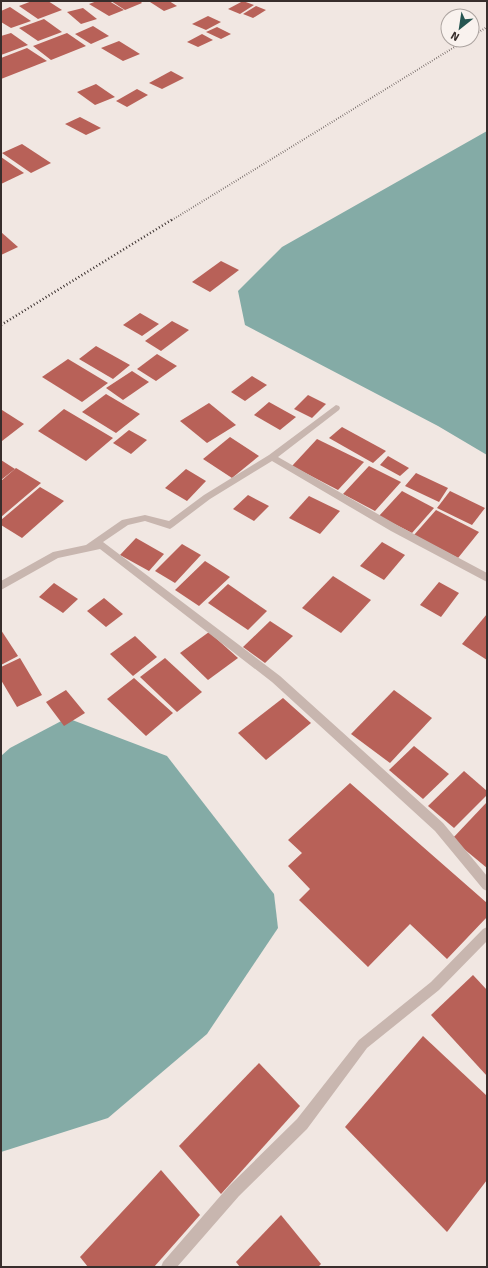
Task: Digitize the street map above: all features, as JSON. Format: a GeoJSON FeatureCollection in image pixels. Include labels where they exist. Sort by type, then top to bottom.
{"type":"FeatureCollection","features":[{"type":"Feature","properties":{"kind":"street"},"geometry":{"type":"LineString","coordinates":[[87,548],[125,522],[145,518],[170,525],[207,497],[272,457],[336,408]]}},
{"type":"Feature","properties":{"kind":"street"},"geometry":{"type":"LineString","coordinates":[[272,457],[394,528],[487,578]]}},
{"type":"Feature","properties":{"kind":"street"},"geometry":{"type":"LineString","coordinates":[[1,586],[56,555],[102,545],[276,679],[438,827],[487,885]]}},
{"type":"Feature","properties":{"kind":"street"},"geometry":{"type":"LineString","coordinates":[[168,1267],[234,1191],[302,1124],[363,1044],[435,986],[487,933]]}},
{"type":"Feature","properties":{"kind":"water"},"geometry":{"type":"Polygon","coordinates":[[[487,131],[487,455],[438,426],[245,325],[238,291],[282,247],[487,131]]]}},
{"type":"Feature","properties":{"kind":"water"},"geometry":{"type":"Polygon","coordinates":[[[67,718],[167,756],[274,894],[278,928],[207,1034],[108,1118],[1,1152],[1,756],[10,748],[67,718]]]}},
{"type":"Feature","properties":{"kind":"building"},"geometry":{"type":"Polygon","coordinates":[[[32,1],[48,1],[62,10],[38,19],[19,6],[32,1]]]}},
{"type":"Feature","properties":{"kind":"building"},"geometry":{"type":"Polygon","coordinates":[[[97,1],[109,1],[124,10],[109,16],[89,4],[97,1]]]}},
{"type":"Feature","properties":{"kind":"building"},"geometry":{"type":"Polygon","coordinates":[[[111,1],[140,1],[142,3],[125,10],[111,1]]]}},
{"type":"Feature","properties":{"kind":"building"},"geometry":{"type":"Polygon","coordinates":[[[169,1],[177,6],[164,11],[150,2],[169,1]]]}},
{"type":"Feature","properties":{"kind":"building"},"geometry":{"type":"Polygon","coordinates":[[[243,1],[254,5],[240,14],[228,9],[243,1]]]}},
{"type":"Feature","properties":{"kind":"building"},"geometry":{"type":"Polygon","coordinates":[[[256,6],[266,10],[253,18],[243,14],[256,6]]]}},
{"type":"Feature","properties":{"kind":"building"},"geometry":{"type":"Polygon","coordinates":[[[10,7],[31,21],[11,28],[1,22],[1,11],[10,7]]]}},
{"type":"Feature","properties":{"kind":"building"},"geometry":{"type":"Polygon","coordinates":[[[83,8],[97,19],[81,24],[67,12],[83,8]]]}},
{"type":"Feature","properties":{"kind":"building"},"geometry":{"type":"Polygon","coordinates":[[[208,16],[221,22],[206,30],[192,24],[208,16]]]}},
{"type":"Feature","properties":{"kind":"building"},"geometry":{"type":"Polygon","coordinates":[[[44,19],[62,32],[38,41],[19,28],[44,19]]]}},
{"type":"Feature","properties":{"kind":"building"},"geometry":{"type":"Polygon","coordinates":[[[93,26],[109,36],[91,44],[75,34],[93,26]]]}},
{"type":"Feature","properties":{"kind":"building"},"geometry":{"type":"Polygon","coordinates":[[[217,27],[231,34],[221,39],[206,32],[217,27]]]}},
{"type":"Feature","properties":{"kind":"building"},"geometry":{"type":"Polygon","coordinates":[[[11,33],[28,45],[1,55],[1,36],[11,33]]]}},
{"type":"Feature","properties":{"kind":"building"},"geometry":{"type":"Polygon","coordinates":[[[67,33],[86,46],[51,60],[33,46],[67,33]]]}},
{"type":"Feature","properties":{"kind":"building"},"geometry":{"type":"Polygon","coordinates":[[[202,34],[213,40],[198,47],[187,42],[202,34]]]}},
{"type":"Feature","properties":{"kind":"building"},"geometry":{"type":"Polygon","coordinates":[[[119,41],[140,54],[123,61],[101,48],[119,41]]]}},
{"type":"Feature","properties":{"kind":"building"},"geometry":{"type":"Polygon","coordinates":[[[27,48],[47,61],[1,79],[1,58],[27,48]]]}},
{"type":"Feature","properties":{"kind":"building"},"geometry":{"type":"Polygon","coordinates":[[[171,71],[184,78],[162,89],[149,83],[171,71]]]}},
{"type":"Feature","properties":{"kind":"building"},"geometry":{"type":"Polygon","coordinates":[[[96,84],[115,97],[95,105],[77,92],[96,84]]]}},
{"type":"Feature","properties":{"kind":"building"},"geometry":{"type":"Polygon","coordinates":[[[137,89],[148,95],[127,107],[116,101],[137,89]]]}},
{"type":"Feature","properties":{"kind":"building"},"geometry":{"type":"Polygon","coordinates":[[[80,117],[101,128],[86,135],[65,124],[80,117]]]}},
{"type":"Feature","properties":{"kind":"building"},"geometry":{"type":"Polygon","coordinates":[[[22,144],[51,163],[31,173],[2,153],[22,144]]]}},
{"type":"Feature","properties":{"kind":"building"},"geometry":{"type":"Polygon","coordinates":[[[1,157],[24,173],[1,184],[1,157]]]}},
{"type":"Feature","properties":{"kind":"building"},"geometry":{"type":"Polygon","coordinates":[[[1,232],[18,247],[1,255],[1,232]]]}},
{"type":"Feature","properties":{"kind":"building"},"geometry":{"type":"Polygon","coordinates":[[[221,261],[239,270],[210,292],[192,282],[221,261]]]}},
{"type":"Feature","properties":{"kind":"building"},"geometry":{"type":"Polygon","coordinates":[[[140,313],[159,324],[142,336],[123,325],[140,313]]]}},
{"type":"Feature","properties":{"kind":"building"},"geometry":{"type":"Polygon","coordinates":[[[172,321],[189,330],[161,351],[145,341],[172,321]]]}},
{"type":"Feature","properties":{"kind":"building"},"geometry":{"type":"Polygon","coordinates":[[[96,346],[130,365],[113,379],[79,359],[96,346]]]}},
{"type":"Feature","properties":{"kind":"building"},"geometry":{"type":"Polygon","coordinates":[[[157,354],[177,366],[156,381],[137,369],[157,354]]]}},
{"type":"Feature","properties":{"kind":"building"},"geometry":{"type":"Polygon","coordinates":[[[68,359],[108,383],[82,402],[42,377],[68,359]]]}},
{"type":"Feature","properties":{"kind":"building"},"geometry":{"type":"Polygon","coordinates":[[[132,371],[149,382],[123,400],[106,388],[132,371]]]}},
{"type":"Feature","properties":{"kind":"building"},"geometry":{"type":"Polygon","coordinates":[[[252,376],[267,385],[245,401],[231,392],[252,376]]]}},
{"type":"Feature","properties":{"kind":"building"},"geometry":{"type":"Polygon","coordinates":[[[106,394],[140,414],[116,433],[82,412],[106,394]]]}},
{"type":"Feature","properties":{"kind":"building"},"geometry":{"type":"Polygon","coordinates":[[[308,395],[326,404],[312,418],[294,409],[308,395]]]}},
{"type":"Feature","properties":{"kind":"building"},"geometry":{"type":"Polygon","coordinates":[[[269,402],[296,417],[280,430],[254,415],[269,402]]]}},
{"type":"Feature","properties":{"kind":"building"},"geometry":{"type":"Polygon","coordinates":[[[209,403],[236,425],[207,443],[180,421],[209,403]]]}},
{"type":"Feature","properties":{"kind":"building"},"geometry":{"type":"Polygon","coordinates":[[[64,409],[113,438],[86,461],[38,431],[64,409]]]}},
{"type":"Feature","properties":{"kind":"building"},"geometry":{"type":"Polygon","coordinates":[[[2,410],[24,424],[2,441],[1,440],[2,410]]]}},
{"type":"Feature","properties":{"kind":"building"},"geometry":{"type":"Polygon","coordinates":[[[342,427],[386,451],[373,463],[329,438],[342,427]]]}},
{"type":"Feature","properties":{"kind":"building"},"geometry":{"type":"Polygon","coordinates":[[[129,430],[147,440],[131,454],[113,443],[129,430]]]}},
{"type":"Feature","properties":{"kind":"building"},"geometry":{"type":"Polygon","coordinates":[[[230,437],[259,456],[232,478],[203,459],[230,437]]]}},
{"type":"Feature","properties":{"kind":"building"},"geometry":{"type":"Polygon","coordinates":[[[317,439],[364,462],[338,490],[292,466],[317,439]]]}},
{"type":"Feature","properties":{"kind":"building"},"geometry":{"type":"Polygon","coordinates":[[[388,456],[409,468],[400,476],[380,465],[388,456]]]}},
{"type":"Feature","properties":{"kind":"building"},"geometry":{"type":"Polygon","coordinates":[[[1,460],[15,469],[1,480],[1,460]]]}},
{"type":"Feature","properties":{"kind":"building"},"geometry":{"type":"Polygon","coordinates":[[[369,466],[401,482],[375,511],[343,494],[369,466]]]}},
{"type":"Feature","properties":{"kind":"building"},"geometry":{"type":"Polygon","coordinates":[[[16,468],[41,483],[1,517],[1,481],[16,468]]]}},
{"type":"Feature","properties":{"kind":"building"},"geometry":{"type":"Polygon","coordinates":[[[186,469],[206,481],[187,501],[165,488],[186,469]]]}},
{"type":"Feature","properties":{"kind":"building"},"geometry":{"type":"Polygon","coordinates":[[[416,473],[448,488],[439,502],[405,486],[416,473]]]}},
{"type":"Feature","properties":{"kind":"building"},"geometry":{"type":"Polygon","coordinates":[[[40,487],[64,501],[22,538],[1,525],[1,520],[40,487]]]}},
{"type":"Feature","properties":{"kind":"building"},"geometry":{"type":"Polygon","coordinates":[[[402,491],[434,508],[412,533],[379,516],[402,491]]]}},
{"type":"Feature","properties":{"kind":"building"},"geometry":{"type":"Polygon","coordinates":[[[450,491],[485,508],[472,525],[437,508],[450,491]]]}},
{"type":"Feature","properties":{"kind":"building"},"geometry":{"type":"Polygon","coordinates":[[[248,495],[269,506],[254,521],[233,509],[248,495]]]}},
{"type":"Feature","properties":{"kind":"building"},"geometry":{"type":"Polygon","coordinates":[[[309,496],[340,511],[320,534],[289,518],[309,496]]]}},
{"type":"Feature","properties":{"kind":"building"},"geometry":{"type":"Polygon","coordinates":[[[436,510],[479,532],[458,558],[414,535],[436,510]]]}},
{"type":"Feature","properties":{"kind":"building"},"geometry":{"type":"Polygon","coordinates":[[[136,538],[164,554],[149,571],[120,555],[136,538]]]}},
{"type":"Feature","properties":{"kind":"building"},"geometry":{"type":"Polygon","coordinates":[[[382,542],[405,555],[384,580],[360,566],[382,542]]]}},
{"type":"Feature","properties":{"kind":"building"},"geometry":{"type":"Polygon","coordinates":[[[182,544],[201,555],[175,583],[155,571],[182,544]]]}},
{"type":"Feature","properties":{"kind":"building"},"geometry":{"type":"Polygon","coordinates":[[[205,561],[230,577],[199,606],[175,590],[205,561]]]}},
{"type":"Feature","properties":{"kind":"building"},"geometry":{"type":"Polygon","coordinates":[[[333,576],[371,600],[341,633],[302,608],[333,576]]]}},
{"type":"Feature","properties":{"kind":"building"},"geometry":{"type":"Polygon","coordinates":[[[439,582],[459,593],[441,617],[420,605],[439,582]]]}},
{"type":"Feature","properties":{"kind":"building"},"geometry":{"type":"Polygon","coordinates":[[[54,583],[78,599],[63,613],[39,597],[54,583]]]}},
{"type":"Feature","properties":{"kind":"building"},"geometry":{"type":"Polygon","coordinates":[[[228,584],[267,611],[248,630],[208,603],[228,584]]]}},
{"type":"Feature","properties":{"kind":"building"},"geometry":{"type":"Polygon","coordinates":[[[104,598],[123,614],[106,627],[87,611],[104,598]]]}},
{"type":"Feature","properties":{"kind":"building"},"geometry":{"type":"Polygon","coordinates":[[[487,614],[487,660],[462,644],[487,614]]]}},
{"type":"Feature","properties":{"kind":"building"},"geometry":{"type":"Polygon","coordinates":[[[270,621],[293,636],[265,663],[243,647],[270,621]]]}},
{"type":"Feature","properties":{"kind":"building"},"geometry":{"type":"Polygon","coordinates":[[[1,630],[18,656],[1,665],[1,630]]]}},
{"type":"Feature","properties":{"kind":"building"},"geometry":{"type":"Polygon","coordinates":[[[209,632],[238,658],[208,680],[180,653],[209,632]]]}},
{"type":"Feature","properties":{"kind":"building"},"geometry":{"type":"Polygon","coordinates":[[[135,636],[157,657],[133,676],[110,654],[135,636]]]}},
{"type":"Feature","properties":{"kind":"building"},"geometry":{"type":"Polygon","coordinates":[[[20,658],[42,695],[17,707],[1,680],[1,667],[20,658]]]}},
{"type":"Feature","properties":{"kind":"building"},"geometry":{"type":"Polygon","coordinates":[[[165,658],[202,692],[177,712],[140,677],[165,658]]]}},
{"type":"Feature","properties":{"kind":"building"},"geometry":{"type":"Polygon","coordinates":[[[134,678],[173,713],[146,736],[107,699],[134,678]]]}},
{"type":"Feature","properties":{"kind":"building"},"geometry":{"type":"Polygon","coordinates":[[[66,690],[85,713],[64,726],[46,702],[66,690]]]}},
{"type":"Feature","properties":{"kind":"building"},"geometry":{"type":"Polygon","coordinates":[[[394,690],[432,718],[390,763],[351,734],[394,690]]]}},
{"type":"Feature","properties":{"kind":"building"},"geometry":{"type":"Polygon","coordinates":[[[283,698],[311,723],[266,760],[238,733],[283,698]]]}},
{"type":"Feature","properties":{"kind":"building"},"geometry":{"type":"Polygon","coordinates":[[[414,746],[449,774],[423,799],[389,770],[414,746]]]}},
{"type":"Feature","properties":{"kind":"building"},"geometry":{"type":"Polygon","coordinates":[[[464,771],[487,791],[487,795],[454,828],[428,806],[464,771]]]}},
{"type":"Feature","properties":{"kind":"building"},"geometry":{"type":"Polygon","coordinates":[[[350,783],[487,903],[487,917],[447,959],[410,924],[368,967],[299,900],[310,889],[288,866],[302,853],[288,840],[350,783]]]}},
{"type":"Feature","properties":{"kind":"building"},"geometry":{"type":"Polygon","coordinates":[[[487,802],[487,868],[452,839],[487,802]]]}},
{"type":"Feature","properties":{"kind":"building"},"geometry":{"type":"Polygon","coordinates":[[[473,975],[487,990],[487,1076],[431,1015],[473,975]]]}},
{"type":"Feature","properties":{"kind":"building"},"geometry":{"type":"Polygon","coordinates":[[[423,1036],[487,1096],[487,1180],[447,1232],[345,1127],[423,1036]]]}},
{"type":"Feature","properties":{"kind":"building"},"geometry":{"type":"Polygon","coordinates":[[[259,1063],[300,1106],[221,1194],[179,1146],[259,1063]]]}},
{"type":"Feature","properties":{"kind":"building"},"geometry":{"type":"Polygon","coordinates":[[[161,1170],[200,1215],[154,1267],[88,1267],[80,1257],[161,1170]]]}},
{"type":"Feature","properties":{"kind":"building"},"geometry":{"type":"Polygon","coordinates":[[[281,1215],[321,1264],[318,1267],[240,1267],[236,1262],[281,1215]]]}},
{"type":"Feature","properties":{"kind":"railway"},"geometry":{"type":"LineString","coordinates":[[480,31],[487,27]]}},
{"type":"Feature","properties":{"kind":"railway"},"geometry":{"type":"LineString","coordinates":[[172,220],[453,48]]}},
{"type":"Feature","properties":{"kind":"railway"},"geometry":{"type":"LineString","coordinates":[[1,325],[173,219]]}}]}
